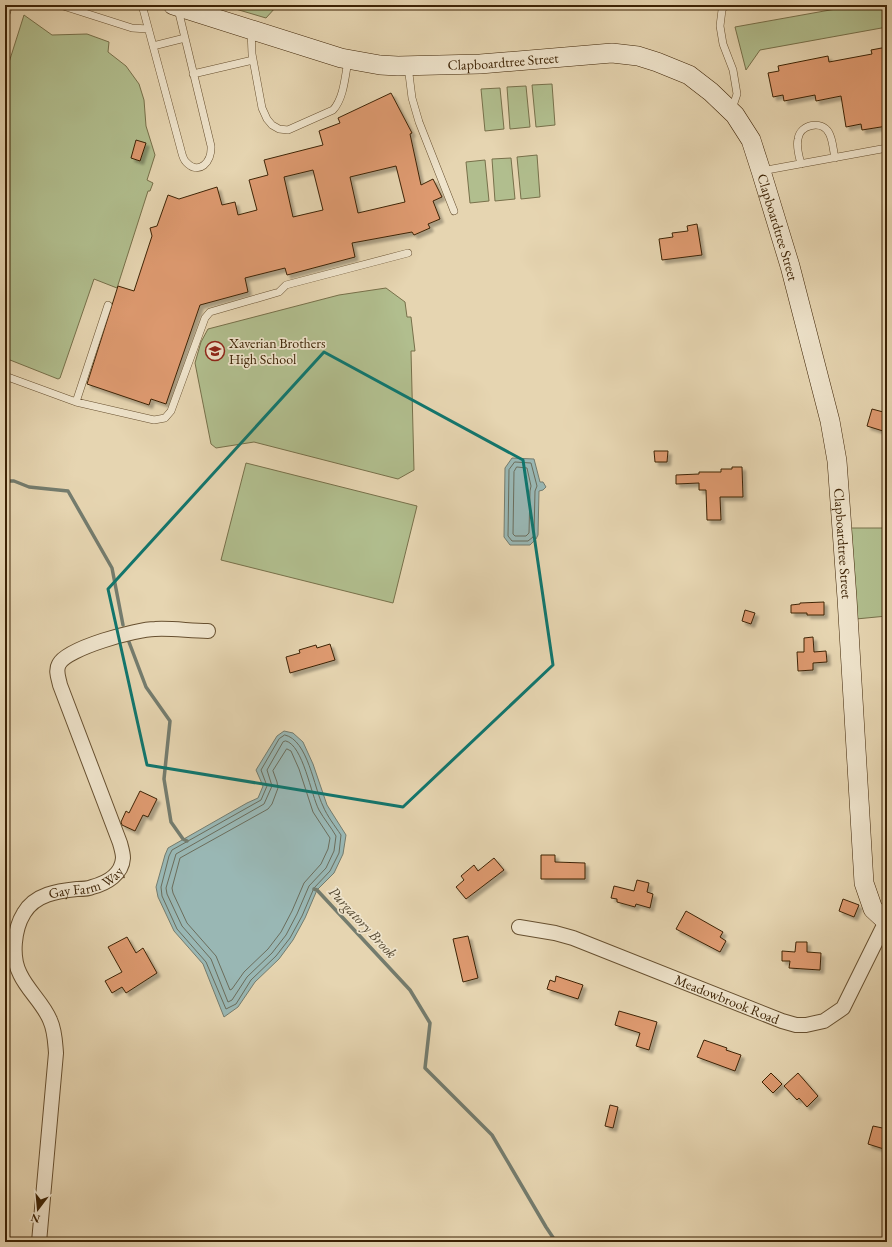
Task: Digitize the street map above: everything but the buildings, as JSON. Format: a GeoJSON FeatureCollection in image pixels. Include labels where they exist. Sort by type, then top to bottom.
{"type":"FeatureCollection","features":[{"type":"Feature","properties":{"kind":"main road","name":"Clapboardtree Street"},"geometry":{"type":"LineString","coordinates":[[175,6],[348,60],[380,65],[408,66],[480,64],[612,53],[638,56],[689,75],[711,92],[735,115],[751,140],[761,171],[790,266],[830,421],[837,461],[847,591],[864,883],[874,909],[886,922]]}},
{"type":"Feature","properties":{"kind":"street","name":"Gay Farm Way"},"geometry":{"type":"LineString","coordinates":[[39,1242],[56,1052],[54,1030],[50,1018],[19,974],[15,957],[15,939],[18,925],[24,912],[34,901],[46,895],[61,891],[92,888],[108,881],[119,871],[123,857],[120,843],[60,685],[57,675],[58,665],[64,658],[74,652],[123,634],[154,629],[208,632]]}},
{"type":"Feature","properties":{"kind":"street","name":"Meadowbrook Road"},"geometry":{"type":"LineString","coordinates":[[519,927],[555,933],[573,938],[782,1021],[806,1026],[824,1020],[843,1008],[886,922]]}},
{"type":"Feature","properties":{"kind":"lane"},"geometry":{"type":"LineString","coordinates":[[5,17],[9,5]]}},
{"type":"Feature","properties":{"kind":"lane"},"geometry":{"type":"LineString","coordinates":[[60,5],[132,28],[148,29]]}},
{"type":"Feature","properties":{"kind":"lane"},"geometry":{"type":"LineString","coordinates":[[142,5],[180,150],[186,162],[197,167],[202,167],[208,161],[211,151],[185,38],[175,6]]}},
{"type":"Feature","properties":{"kind":"lane"},"geometry":{"type":"LineString","coordinates":[[725,5],[722,10],[720,26],[723,44],[733,70],[737,94],[731,111]]}},
{"type":"Feature","properties":{"kind":"lane"},"geometry":{"type":"LineString","coordinates":[[251,30],[253,60],[262,108],[267,119],[272,125],[279,129],[288,130],[333,110],[338,106],[348,60]]}},
{"type":"Feature","properties":{"kind":"lane"},"geometry":{"type":"LineString","coordinates":[[153,46],[185,38]]}},
{"type":"Feature","properties":{"kind":"lane"},"geometry":{"type":"LineString","coordinates":[[193,74],[253,60]]}},
{"type":"Feature","properties":{"kind":"lane"},"geometry":{"type":"LineString","coordinates":[[408,66],[412,98],[419,122],[454,211]]}},
{"type":"Feature","properties":{"kind":"lane"},"geometry":{"type":"LineString","coordinates":[[801,164],[797,140],[802,130],[811,125],[822,127],[830,134],[834,158]]}},
{"type":"Feature","properties":{"kind":"lane"},"geometry":{"type":"LineString","coordinates":[[761,171],[887,148]]}},
{"type":"Feature","properties":{"kind":"lane"},"geometry":{"type":"LineString","coordinates":[[5,376],[76,402],[154,420],[165,418],[171,411],[205,318],[210,312],[279,292],[286,285],[408,253]]}},
{"type":"Feature","properties":{"kind":"lane"},"geometry":{"type":"LineString","coordinates":[[76,402],[108,305]]}},
{"type":"Feature","properties":{"kind":"highlighted area"},"geometry":{"type":"Polygon","coordinates":[[[324,352],[523,460],[553,665],[403,807],[147,765],[108,589],[324,352]]]}},
{"type":"Feature","properties":{"kind":"green space"},"geometry":{"type":"Polygon","coordinates":[[[222,5],[276,5],[276,7],[266,18],[222,5]]]}},
{"type":"Feature","properties":{"kind":"green space"},"geometry":{"type":"Polygon","coordinates":[[[858,5],[887,5],[887,27],[760,50],[746,70],[735,27],[858,5]]]}},
{"type":"Feature","properties":{"kind":"green space"},"geometry":{"type":"Polygon","coordinates":[[[24,15],[52,35],[87,34],[109,42],[108,52],[126,66],[139,84],[144,100],[146,126],[155,155],[147,180],[153,183],[150,191],[148,191],[117,288],[94,279],[60,378],[58,379],[5,358],[5,75],[24,15]]]}},
{"type":"Feature","properties":{"kind":"green space"},"geometry":{"type":"Polygon","coordinates":[[[552,84],[555,125],[536,127],[532,85],[552,84]]]}},
{"type":"Feature","properties":{"kind":"green space"},"geometry":{"type":"Polygon","coordinates":[[[526,86],[530,127],[510,129],[507,87],[526,86]]]}},
{"type":"Feature","properties":{"kind":"green space"},"geometry":{"type":"Polygon","coordinates":[[[500,88],[504,129],[485,131],[481,89],[500,88]]]}},
{"type":"Feature","properties":{"kind":"green space"},"geometry":{"type":"Polygon","coordinates":[[[537,155],[540,197],[521,199],[517,157],[537,155]]]}},
{"type":"Feature","properties":{"kind":"green space"},"geometry":{"type":"Polygon","coordinates":[[[511,158],[515,199],[495,201],[492,159],[511,158]]]}},
{"type":"Feature","properties":{"kind":"green space"},"geometry":{"type":"Polygon","coordinates":[[[485,160],[489,201],[470,203],[466,162],[485,160]]]}},
{"type":"Feature","properties":{"kind":"green space"},"geometry":{"type":"Polygon","coordinates":[[[386,288],[405,302],[407,317],[411,317],[415,351],[411,351],[414,470],[398,479],[254,442],[216,448],[211,444],[195,363],[201,342],[208,329],[339,295],[386,288]]]}},
{"type":"Feature","properties":{"kind":"green space"},"geometry":{"type":"Polygon","coordinates":[[[246,463],[417,506],[393,603],[221,560],[246,463]]]}},
{"type":"Feature","properties":{"kind":"green space"},"geometry":{"type":"Polygon","coordinates":[[[850,528],[887,528],[887,616],[856,619],[850,528]]]}},
{"type":"Feature","properties":{"kind":"water"},"geometry":{"type":"Polygon","coordinates":[[[512,458],[534,459],[540,482],[543,482],[546,487],[539,491],[538,535],[530,545],[510,545],[504,537],[505,468],[512,458]]]}},
{"type":"Feature","properties":{"kind":"water"},"geometry":{"type":"Polygon","coordinates":[[[284,731],[293,733],[303,742],[313,764],[327,805],[346,835],[343,854],[334,873],[317,890],[305,918],[293,940],[279,959],[255,982],[238,1007],[224,1017],[203,964],[174,931],[158,897],[156,887],[168,848],[258,798],[263,786],[256,770],[277,736],[284,731]]]}},
{"type":"Feature","properties":{"kind":"waterway","name":"Purgatory Brook"},"geometry":{"type":"LineString","coordinates":[[5,481],[14,481],[29,487],[68,491],[112,568],[123,625]]}},
{"type":"Feature","properties":{"kind":"waterway","name":"Purgatory Brook"},"geometry":{"type":"LineString","coordinates":[[129,642],[146,687],[170,721],[164,779],[171,822],[183,839],[187,841]]}},
{"type":"Feature","properties":{"kind":"waterway","name":"Purgatory Brook"},"geometry":{"type":"LineString","coordinates":[[314,889],[317,890],[410,990],[430,1023],[425,1068],[492,1135],[556,1242]]}},
{"type":"Feature","properties":{"kind":"place","name":"Xaverian Brothers High School"},"geometry":{"type":"Point","coordinates":[215,351]}}]}
